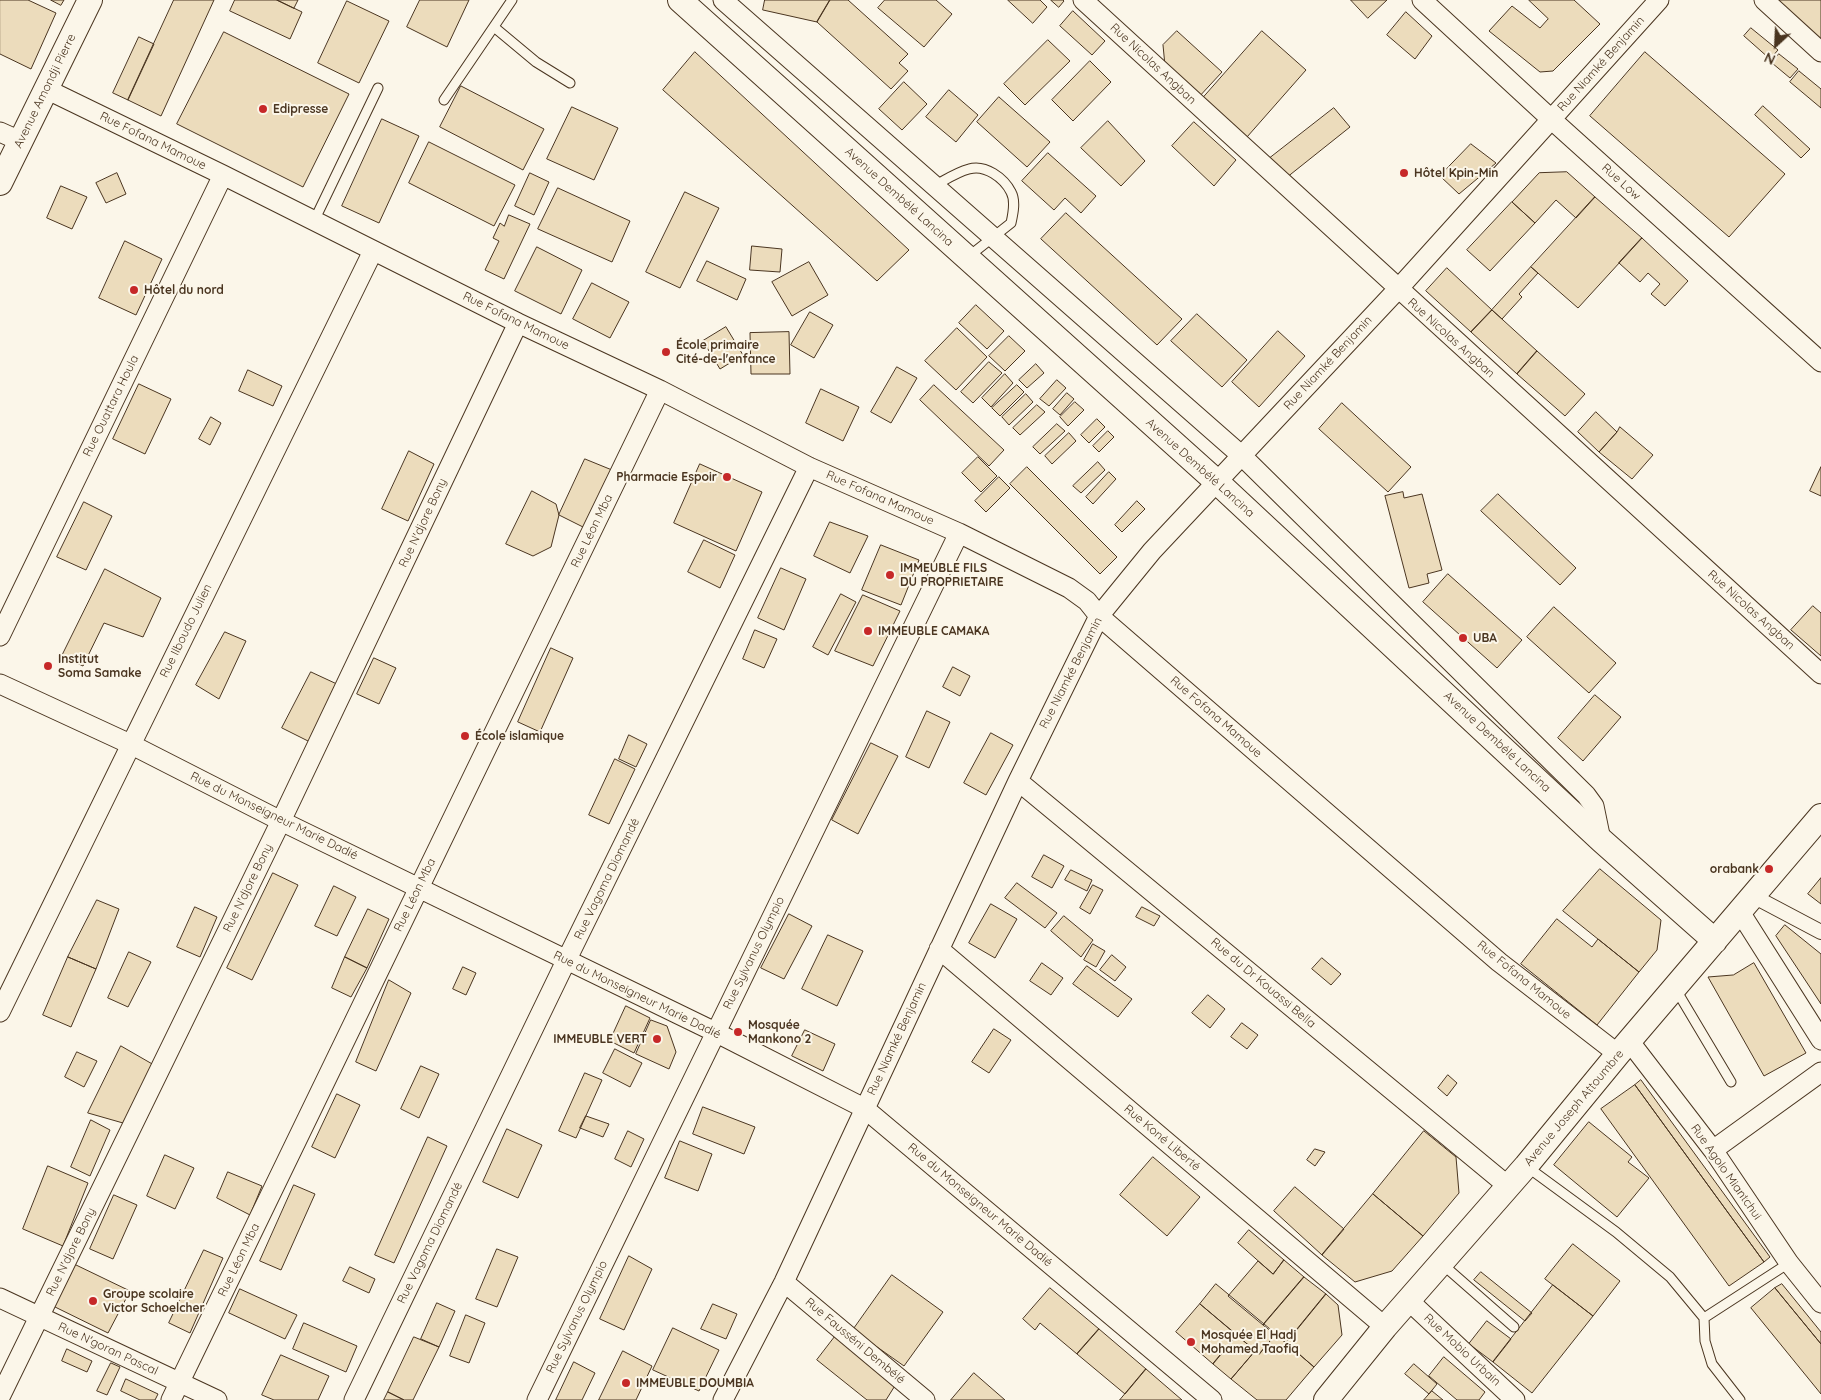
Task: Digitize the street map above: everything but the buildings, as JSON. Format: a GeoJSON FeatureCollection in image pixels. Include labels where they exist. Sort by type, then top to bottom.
{"type":"FeatureCollection","features":[{"type":"Feature","properties":{"kind":"street","name":"Avenue Amondji Pierre"},"geometry":{"type":"LineString","coordinates":[[0,183],[10,136],[46,89],[90,0]]}},
{"type":"Feature","properties":{"kind":"street","name":"Avenue Dembélé Lancina"},"geometry":{"type":"LineString","coordinates":[[680,0],[1217,482],[1601,840],[1714,941]]}},
{"type":"Feature","properties":{"kind":"street"},"geometry":{"type":"LineString","coordinates":[[723,0],[1242,456],[1586,794],[1594,806],[1601,840]]}},
{"type":"Feature","properties":{"kind":"street","name":"Rue Nicolas Angban"},"geometry":{"type":"LineString","coordinates":[[1083,0],[1821,674]]}},
{"type":"Feature","properties":{"kind":"street","name":"Rue Low"},"geometry":{"type":"LineString","coordinates":[[1422,0],[1821,362]]}},
{"type":"Feature","properties":{"kind":"street","name":"Rue Niamké Benjamin"},"geometry":{"type":"LineString","coordinates":[[723,1400],[784,1282],[1018,781],[1100,616],[1152,551],[1398,289],[1659,0]]}},
{"type":"Feature","properties":{"kind":"street"},"geometry":{"type":"LineString","coordinates":[[1764,0],[1821,52]]}},
{"type":"Feature","properties":{"kind":"street","name":"Rue Fofana Mamoue"},"geometry":{"type":"LineString","coordinates":[[46,89],[223,175],[518,323],[660,390],[809,467],[959,534],[1069,588],[1087,601],[1100,616],[1500,962],[1624,1048]]}},
{"type":"Feature","properties":{"kind":"street","name":"Rue Ouattara Houla"},"geometry":{"type":"LineString","coordinates":[[0,636],[223,175]]}},
{"type":"Feature","properties":{"kind":"street","name":"Rue Ilboudo Julien"},"geometry":{"type":"LineString","coordinates":[[0,1012],[373,250]]}},
{"type":"Feature","properties":{"kind":"street","name":"Rue N'djore Bony"},"geometry":{"type":"LineString","coordinates":[[0,1397],[281,821],[518,323]]}},
{"type":"Feature","properties":{"kind":"street","name":"Rue Léon Mba"},"geometry":{"type":"LineString","coordinates":[[171,1400],[660,390]]}},
{"type":"Feature","properties":{"kind":"street","name":"Rue Vagoma Diomandé"},"geometry":{"type":"LineString","coordinates":[[354,1400],[566,960],[809,467]]}},
{"type":"Feature","properties":{"kind":"street","name":"Rue Sylvanus Olympio"},"geometry":{"type":"LineString","coordinates":[[537,1400],[959,534]]}},
{"type":"Feature","properties":{"kind":"street","name":"Rue du Monseigneur Marie Dadié"},"geometry":{"type":"LineString","coordinates":[[0,684],[130,744],[281,821],[715,1032],[864,1108],[1212,1400]]}},
{"type":"Feature","properties":{"kind":"street","name":"Rue du Dr Kouassi Bella"},"geometry":{"type":"LineString","coordinates":[[1018,781],[1508,1186]]}},
{"type":"Feature","properties":{"kind":"street","name":"Avenue Joseph Attoumbre"},"geometry":{"type":"LineString","coordinates":[[1326,1400],[1385,1327],[1526,1166],[1821,816]]}},
{"type":"Feature","properties":{"kind":"street"},"geometry":{"type":"LineString","coordinates":[[1746,904],[1821,932]]}},
{"type":"Feature","properties":{"kind":"street"},"geometry":{"type":"LineString","coordinates":[[1746,904],[1821,1040]]}},
{"type":"Feature","properties":{"kind":"street","name":"Rue Koné Liberté"},"geometry":{"type":"LineString","coordinates":[[940,949],[1385,1327]]}},
{"type":"Feature","properties":{"kind":"street","name":"Rue Agolo Miantchui"},"geometry":{"type":"LineString","coordinates":[[1624,1048],[1713,1150],[1789,1263],[1821,1303]]}},
{"type":"Feature","properties":{"kind":"street"},"geometry":{"type":"LineString","coordinates":[[1713,1150],[1821,1072]]}},
{"type":"Feature","properties":{"kind":"street","name":"Rue Fausséni Dembélé"},"geometry":{"type":"LineString","coordinates":[[784,1282],[925,1400]]}},
{"type":"Feature","properties":{"kind":"street","name":"Rue N'goran Pascal"},"geometry":{"type":"LineString","coordinates":[[0,1298],[39,1318],[217,1400]]}},
{"type":"Feature","properties":{"kind":"street","name":"Rue Mobio Urbain"},"geometry":{"type":"LineString","coordinates":[[1408,1300],[1515,1400]]}},
{"type":"Feature","properties":{"kind":"lane"},"geometry":{"type":"LineString","coordinates":[[444,100],[512,0]]}},
{"type":"Feature","properties":{"kind":"lane"},"geometry":{"type":"LineString","coordinates":[[494,27],[536,62],[570,83]]}},
{"type":"Feature","properties":{"kind":"lane"},"geometry":{"type":"LineString","coordinates":[[314,221],[378,88]]}},
{"type":"Feature","properties":{"kind":"lane"},"geometry":{"type":"LineString","coordinates":[[933,186],[970,168],[983,169],[998,176],[1012,193],[1014,207],[1011,223],[966,258]]}},
{"type":"Feature","properties":{"kind":"lane"},"geometry":{"type":"LineString","coordinates":[[1675,988],[1731,1082]]}},
{"type":"Feature","properties":{"kind":"lane"},"geometry":{"type":"LineString","coordinates":[[1526,1166],[1616,1232],[1670,1277],[1704,1318],[1705,1341],[1712,1364],[1740,1400]]}},
{"type":"Feature","properties":{"kind":"lane"},"geometry":{"type":"LineString","coordinates":[[1441,1263],[1514,1327]]}},
{"type":"Feature","properties":{"kind":"lane"},"geometry":{"type":"LineString","coordinates":[[1704,1318],[1789,1263]]}},
{"type":"Feature","properties":{"kind":"place","name":"Edipresse"},"geometry":{"type":"Point","coordinates":[263,109]}},
{"type":"Feature","properties":{"kind":"place","name":"Hôtel Kpin-Min"},"geometry":{"type":"Point","coordinates":[1404,173]}},
{"type":"Feature","properties":{"kind":"place","name":"Hôtel du nord"},"geometry":{"type":"Point","coordinates":[134,290]}},
{"type":"Feature","properties":{"kind":"place","name":"École primaire Cité-de-l'enfance"},"geometry":{"type":"Point","coordinates":[666,352]}},
{"type":"Feature","properties":{"kind":"place","name":"Pharmacie Espoir"},"geometry":{"type":"Point","coordinates":[727,477]}},
{"type":"Feature","properties":{"kind":"place","name":"IMMEUBLE FILS DU PROPRIETAIRE"},"geometry":{"type":"Point","coordinates":[890,575]}},
{"type":"Feature","properties":{"kind":"place","name":"IMMEUBLE CAMAKA"},"geometry":{"type":"Point","coordinates":[868,631]}},
{"type":"Feature","properties":{"kind":"place","name":"UBA"},"geometry":{"type":"Point","coordinates":[1463,638]}},
{"type":"Feature","properties":{"kind":"place","name":"Institut Soma Samake"},"geometry":{"type":"Point","coordinates":[48,666]}},
{"type":"Feature","properties":{"kind":"place","name":"École islamique"},"geometry":{"type":"Point","coordinates":[465,736]}},
{"type":"Feature","properties":{"kind":"place","name":"orabank"},"geometry":{"type":"Point","coordinates":[1769,869]}},
{"type":"Feature","properties":{"kind":"place","name":"Mosquée Mankono 2"},"geometry":{"type":"Point","coordinates":[738,1032]}},
{"type":"Feature","properties":{"kind":"place","name":"IMMEUBLE VERT"},"geometry":{"type":"Point","coordinates":[657,1039]}},
{"type":"Feature","properties":{"kind":"place","name":"Groupe scolaire Victor Schoelcher"},"geometry":{"type":"Point","coordinates":[93,1301]}},
{"type":"Feature","properties":{"kind":"place","name":"Mosquée El Hadj Mohamed Taofiq"},"geometry":{"type":"Point","coordinates":[1191,1342]}},
{"type":"Feature","properties":{"kind":"place","name":"IMMEUBLE DOUMBIA"},"geometry":{"type":"Point","coordinates":[626,1383]}}]}
